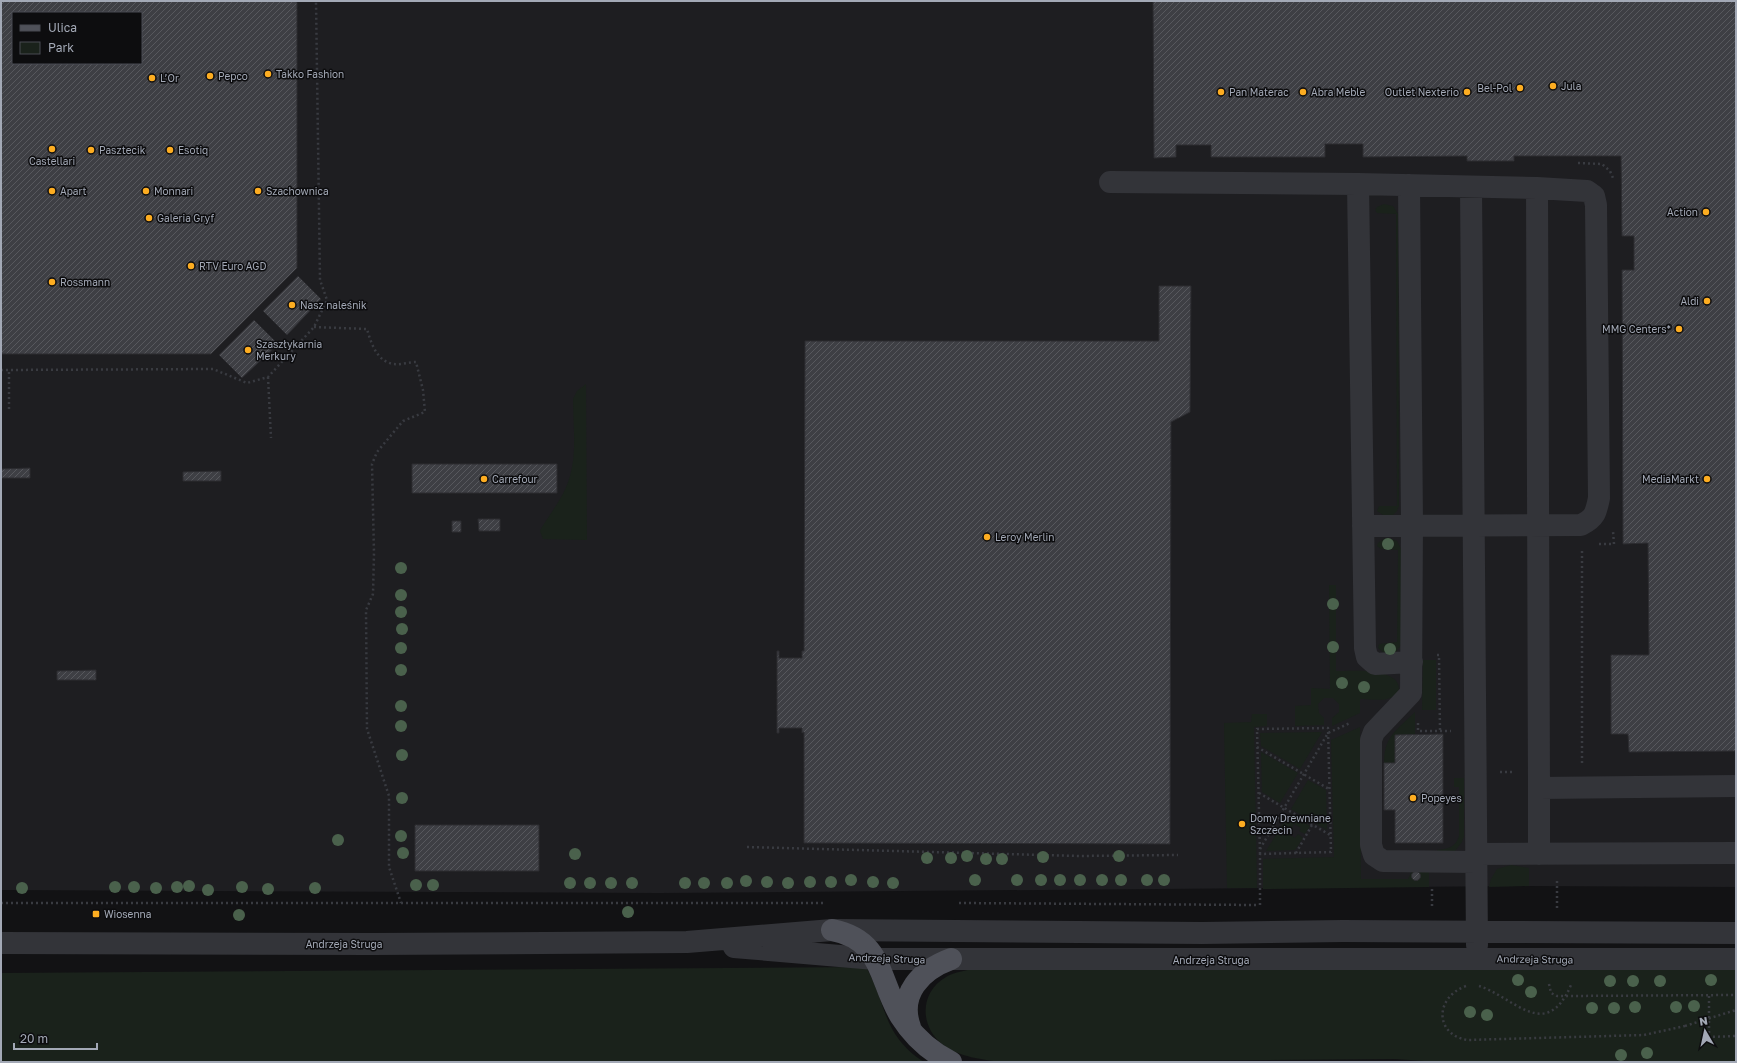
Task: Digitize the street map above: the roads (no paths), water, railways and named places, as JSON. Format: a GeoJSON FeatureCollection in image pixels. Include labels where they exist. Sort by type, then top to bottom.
{"type":"FeatureCollection","features":[{"type":"Feature","properties":{"kind":"main road"},"geometry":{"type":"LineString","coordinates":[[832,930],[843,932],[861,941],[869,948],[896,1006],[912,1032],[933,1051],[951,1062]]}},
{"type":"Feature","properties":{"kind":"main road"},"geometry":{"type":"LineString","coordinates":[[912,1032],[907,1015],[907,1003],[913,985],[930,969],[951,959]]}},
{"type":"Feature","properties":{"kind":"street"},"geometry":{"type":"LineString","coordinates":[[1110,182],[1358,184],[1537,188],[1587,191],[1594,196],[1596,205],[1599,498],[1596,512],[1590,520],[1581,525],[1412,524],[1363,526]]}},
{"type":"Feature","properties":{"kind":"street"},"geometry":{"type":"LineString","coordinates":[[1358,184],[1365,648],[1367,657],[1375,664],[1412,662]]}},
{"type":"Feature","properties":{"kind":"street"},"geometry":{"type":"LineString","coordinates":[[1408,185],[1412,524],[1411,692],[1374,732],[1371,740],[1370,845],[1372,852],[1383,861],[1548,854],[1736,853]]}},
{"type":"Feature","properties":{"kind":"street"},"geometry":{"type":"LineString","coordinates":[[1471,187],[1477,906],[1476,959]]}},
{"type":"Feature","properties":{"kind":"street"},"geometry":{"type":"LineString","coordinates":[[1537,188],[1539,788],[1548,854]]}},
{"type":"Feature","properties":{"kind":"street"},"geometry":{"type":"LineString","coordinates":[[1539,788],[1736,786]]}},
{"type":"Feature","properties":{"kind":"street","name":"Andrzeja Struga"},"geometry":{"type":"LineString","coordinates":[[1,942],[373,944],[687,942],[832,930],[1195,933],[1736,933]]}},
{"type":"Feature","properties":{"kind":"street","name":"Andrzeja Struga"},"geometry":{"type":"LineString","coordinates":[[687,942],[771,951],[875,959],[1736,959]]}},
{"type":"Feature","properties":{"kind":"place","name":"Takko Fashion"},"geometry":{"type":"Point","coordinates":[268,74]}},
{"type":"Feature","properties":{"kind":"place","name":"Pepco"},"geometry":{"type":"Point","coordinates":[210,76]}},
{"type":"Feature","properties":{"kind":"place","name":"L’Or"},"geometry":{"type":"Point","coordinates":[152,78]}},
{"type":"Feature","properties":{"kind":"place","name":"Jula"},"geometry":{"type":"Point","coordinates":[1553,86]}},
{"type":"Feature","properties":{"kind":"place","name":"Bel-Pol"},"geometry":{"type":"Point","coordinates":[1520,88]}},
{"type":"Feature","properties":{"kind":"place","name":"Pan Materac"},"geometry":{"type":"Point","coordinates":[1221,92]}},
{"type":"Feature","properties":{"kind":"place","name":"Abra Meble"},"geometry":{"type":"Point","coordinates":[1303,92]}},
{"type":"Feature","properties":{"kind":"place","name":"Outlet Nexterio"},"geometry":{"type":"Point","coordinates":[1467,92]}},
{"type":"Feature","properties":{"kind":"place","name":"Castellari"},"geometry":{"type":"Point","coordinates":[52,149]}},
{"type":"Feature","properties":{"kind":"place","name":"Pasztecik"},"geometry":{"type":"Point","coordinates":[91,150]}},
{"type":"Feature","properties":{"kind":"place","name":"Esotiq"},"geometry":{"type":"Point","coordinates":[170,150]}},
{"type":"Feature","properties":{"kind":"place","name":"Apart"},"geometry":{"type":"Point","coordinates":[52,191]}},
{"type":"Feature","properties":{"kind":"place","name":"Monnari"},"geometry":{"type":"Point","coordinates":[146,191]}},
{"type":"Feature","properties":{"kind":"place","name":"Szachownica"},"geometry":{"type":"Point","coordinates":[258,191]}},
{"type":"Feature","properties":{"kind":"place","name":"Action"},"geometry":{"type":"Point","coordinates":[1706,212]}},
{"type":"Feature","properties":{"kind":"place","name":"Galeria Gryf"},"geometry":{"type":"Point","coordinates":[149,218]}},
{"type":"Feature","properties":{"kind":"place","name":"RTV Euro AGD"},"geometry":{"type":"Point","coordinates":[191,266]}},
{"type":"Feature","properties":{"kind":"place","name":"Rossmann"},"geometry":{"type":"Point","coordinates":[52,282]}},
{"type":"Feature","properties":{"kind":"place","name":"Aldi"},"geometry":{"type":"Point","coordinates":[1707,301]}},
{"type":"Feature","properties":{"kind":"place","name":"Nasz naleśnik"},"geometry":{"type":"Point","coordinates":[292,305]}},
{"type":"Feature","properties":{"kind":"place","name":"MMG Centers*"},"geometry":{"type":"Point","coordinates":[1679,329]}},
{"type":"Feature","properties":{"kind":"place","name":"Szaszłykarnia Merkury"},"geometry":{"type":"Point","coordinates":[248,350]}},
{"type":"Feature","properties":{"kind":"place","name":"Carrefour"},"geometry":{"type":"Point","coordinates":[484,479]}},
{"type":"Feature","properties":{"kind":"place","name":"MediaMarkt"},"geometry":{"type":"Point","coordinates":[1707,479]}},
{"type":"Feature","properties":{"kind":"place","name":"Leroy Merlin"},"geometry":{"type":"Point","coordinates":[987,537]}},
{"type":"Feature","properties":{"kind":"place","name":"Popeyes"},"geometry":{"type":"Point","coordinates":[1413,798]}},
{"type":"Feature","properties":{"kind":"place","name":"Domy Drewniane Szczecin"},"geometry":{"type":"Point","coordinates":[1242,824]}},
{"type":"Feature","properties":{"kind":"place","name":"Wiosenna"},"geometry":{"type":"Point","coordinates":[96,914]}}]}
